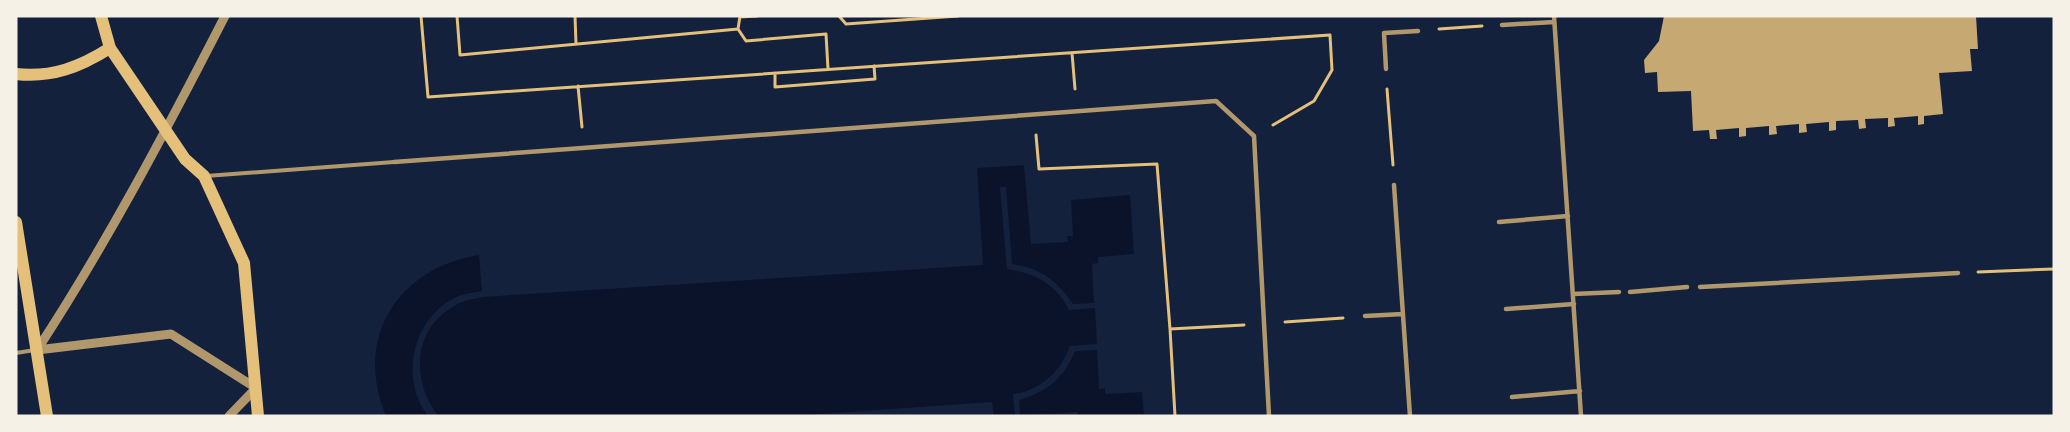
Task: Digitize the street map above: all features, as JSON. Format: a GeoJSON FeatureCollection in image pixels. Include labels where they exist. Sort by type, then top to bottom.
{"type":"FeatureCollection","features":[{"type":"Feature","properties":{"kind":"main road"},"geometry":{"type":"LineString","coordinates":[[101,16],[110,48],[184,159],[204,176],[244,263],[258,416]]}},
{"type":"Feature","properties":{"kind":"main road"},"geometry":{"type":"LineString","coordinates":[[16,74],[53,74],[87,63],[110,48]]}},
{"type":"Feature","properties":{"kind":"main road"},"geometry":{"type":"LineString","coordinates":[[16,222],[47,416]]}},
{"type":"Feature","properties":{"kind":"street"},"geometry":{"type":"LineString","coordinates":[[37,350],[61,313],[166,131],[225,16]]}},
{"type":"Feature","properties":{"kind":"street"},"geometry":{"type":"LineString","coordinates":[[1502,25],[1554,19],[1581,416]]}},
{"type":"Feature","properties":{"kind":"street"},"geometry":{"type":"LineString","coordinates":[[1386,69],[1384,33],[1418,31]]}},
{"type":"Feature","properties":{"kind":"street"},"geometry":{"type":"LineString","coordinates":[[394,162],[1216,101],[1254,136],[1269,416]]}},
{"type":"Feature","properties":{"kind":"street"},"geometry":{"type":"LineString","coordinates":[[1394,185],[1410,416]]}},
{"type":"Feature","properties":{"kind":"street"},"geometry":{"type":"LineString","coordinates":[[1498,222],[1568,216]]}},
{"type":"Feature","properties":{"kind":"street"},"geometry":{"type":"LineString","coordinates":[[1700,287],[1958,273]]}},
{"type":"Feature","properties":{"kind":"street"},"geometry":{"type":"LineString","coordinates":[[1630,292],[1688,287]]}},
{"type":"Feature","properties":{"kind":"street"},"geometry":{"type":"LineString","coordinates":[[1573,294],[1619,292]]}},
{"type":"Feature","properties":{"kind":"street"},"geometry":{"type":"LineString","coordinates":[[1506,309],[1574,304]]}},
{"type":"Feature","properties":{"kind":"street"},"geometry":{"type":"LineString","coordinates":[[1365,316],[1403,314]]}},
{"type":"Feature","properties":{"kind":"street"},"geometry":{"type":"LineString","coordinates":[[37,350],[172,334],[256,388],[229,416]]}},
{"type":"Feature","properties":{"kind":"street"},"geometry":{"type":"LineString","coordinates":[[1512,397],[1580,391]]}},
{"type":"Feature","properties":{"kind":"lane"},"geometry":{"type":"LineString","coordinates":[[204,176],[394,162]]}},
{"type":"Feature","properties":{"kind":"lane"},"geometry":{"type":"LineString","coordinates":[[16,353],[37,350]]}},
{"type":"Feature","properties":{"kind":"path"},"geometry":{"type":"LineString","coordinates":[[421,16],[428,97],[1330,35],[1332,70],[1314,100],[1254,136]]}},
{"type":"Feature","properties":{"kind":"path"},"geometry":{"type":"LineString","coordinates":[[456,16],[460,55],[738,29]]}},
{"type":"Feature","properties":{"kind":"path"},"geometry":{"type":"LineString","coordinates":[[575,16],[576,44]]}},
{"type":"Feature","properties":{"kind":"path"},"geometry":{"type":"LineString","coordinates":[[756,16],[740,17],[738,29],[746,41],[826,34],[828,69]]}},
{"type":"Feature","properties":{"kind":"path"},"geometry":{"type":"LineString","coordinates":[[839,16],[846,24],[905,18],[958,16]]}},
{"type":"Feature","properties":{"kind":"path"},"geometry":{"type":"LineString","coordinates":[[1418,31],[1502,25]]}},
{"type":"Feature","properties":{"kind":"path"},"geometry":{"type":"LineString","coordinates":[[1072,53],[1074,80]]}},
{"type":"Feature","properties":{"kind":"path"},"geometry":{"type":"LineString","coordinates":[[775,73],[775,87],[875,80],[874,66]]}},
{"type":"Feature","properties":{"kind":"path"},"geometry":{"type":"LineString","coordinates":[[1386,69],[1394,185]]}},
{"type":"Feature","properties":{"kind":"path"},"geometry":{"type":"LineString","coordinates":[[578,86],[580,113]]}},
{"type":"Feature","properties":{"kind":"path"},"geometry":{"type":"LineString","coordinates":[[1034,115],[1039,169],[1157,164],[1175,416]]}},
{"type":"Feature","properties":{"kind":"path"},"geometry":{"type":"LineString","coordinates":[[1958,273],[2054,269]]}},
{"type":"Feature","properties":{"kind":"path"},"geometry":{"type":"LineString","coordinates":[[1170,329],[1208,327]]}},
{"type":"Feature","properties":{"kind":"water"},"geometry":{"type":"Polygon","coordinates":[[[1024,165],[1031,244],[1068,242],[1067,236],[1073,236],[1071,200],[1130,195],[1134,254],[1098,257],[1098,263],[1092,264],[1094,303],[1073,304],[1061,288],[1047,276],[1012,264],[1006,187],[1000,187],[1007,269],[1027,273],[1044,281],[1058,293],[1069,310],[1095,308],[1097,344],[1070,346],[1061,364],[1049,378],[1032,389],[1013,394],[1015,416],[994,416],[992,402],[792,416],[438,416],[429,402],[423,387],[420,356],[424,341],[431,327],[441,315],[456,305],[472,299],[983,265],[977,168],[1024,165]]]}},
{"type":"Feature","properties":{"kind":"water"},"geometry":{"type":"Polygon","coordinates":[[[479,255],[482,291],[459,296],[444,305],[431,317],[415,348],[414,384],[419,401],[428,416],[386,416],[377,387],[375,360],[380,334],[390,311],[405,291],[426,275],[450,262],[479,255]]]}},
{"type":"Feature","properties":{"kind":"water"},"geometry":{"type":"Polygon","coordinates":[[[1097,350],[1099,389],[1105,388],[1105,394],[1142,392],[1144,416],[1078,416],[1077,412],[1020,416],[1019,400],[1038,393],[1053,383],[1066,369],[1075,351],[1097,350]]]}},
{"type":"Feature","properties":{"kind":"building"},"geometry":{"type":"Polygon","coordinates":[[[1664,16],[1976,16],[1978,49],[1970,49],[1972,71],[1939,73],[1943,114],[1924,116],[1924,124],[1918,125],[1918,116],[1894,118],[1895,126],[1888,127],[1888,118],[1865,119],[1866,128],[1859,129],[1858,120],[1836,121],[1836,130],[1829,131],[1829,122],[1806,124],[1807,132],[1799,133],[1799,124],[1776,126],[1777,134],[1769,135],[1769,126],[1746,128],[1746,136],[1739,137],[1739,128],[1716,130],[1717,139],[1710,139],[1709,130],[1693,131],[1691,91],[1658,92],[1657,72],[1645,73],[1644,60],[1659,41],[1664,16]]]}}]}
